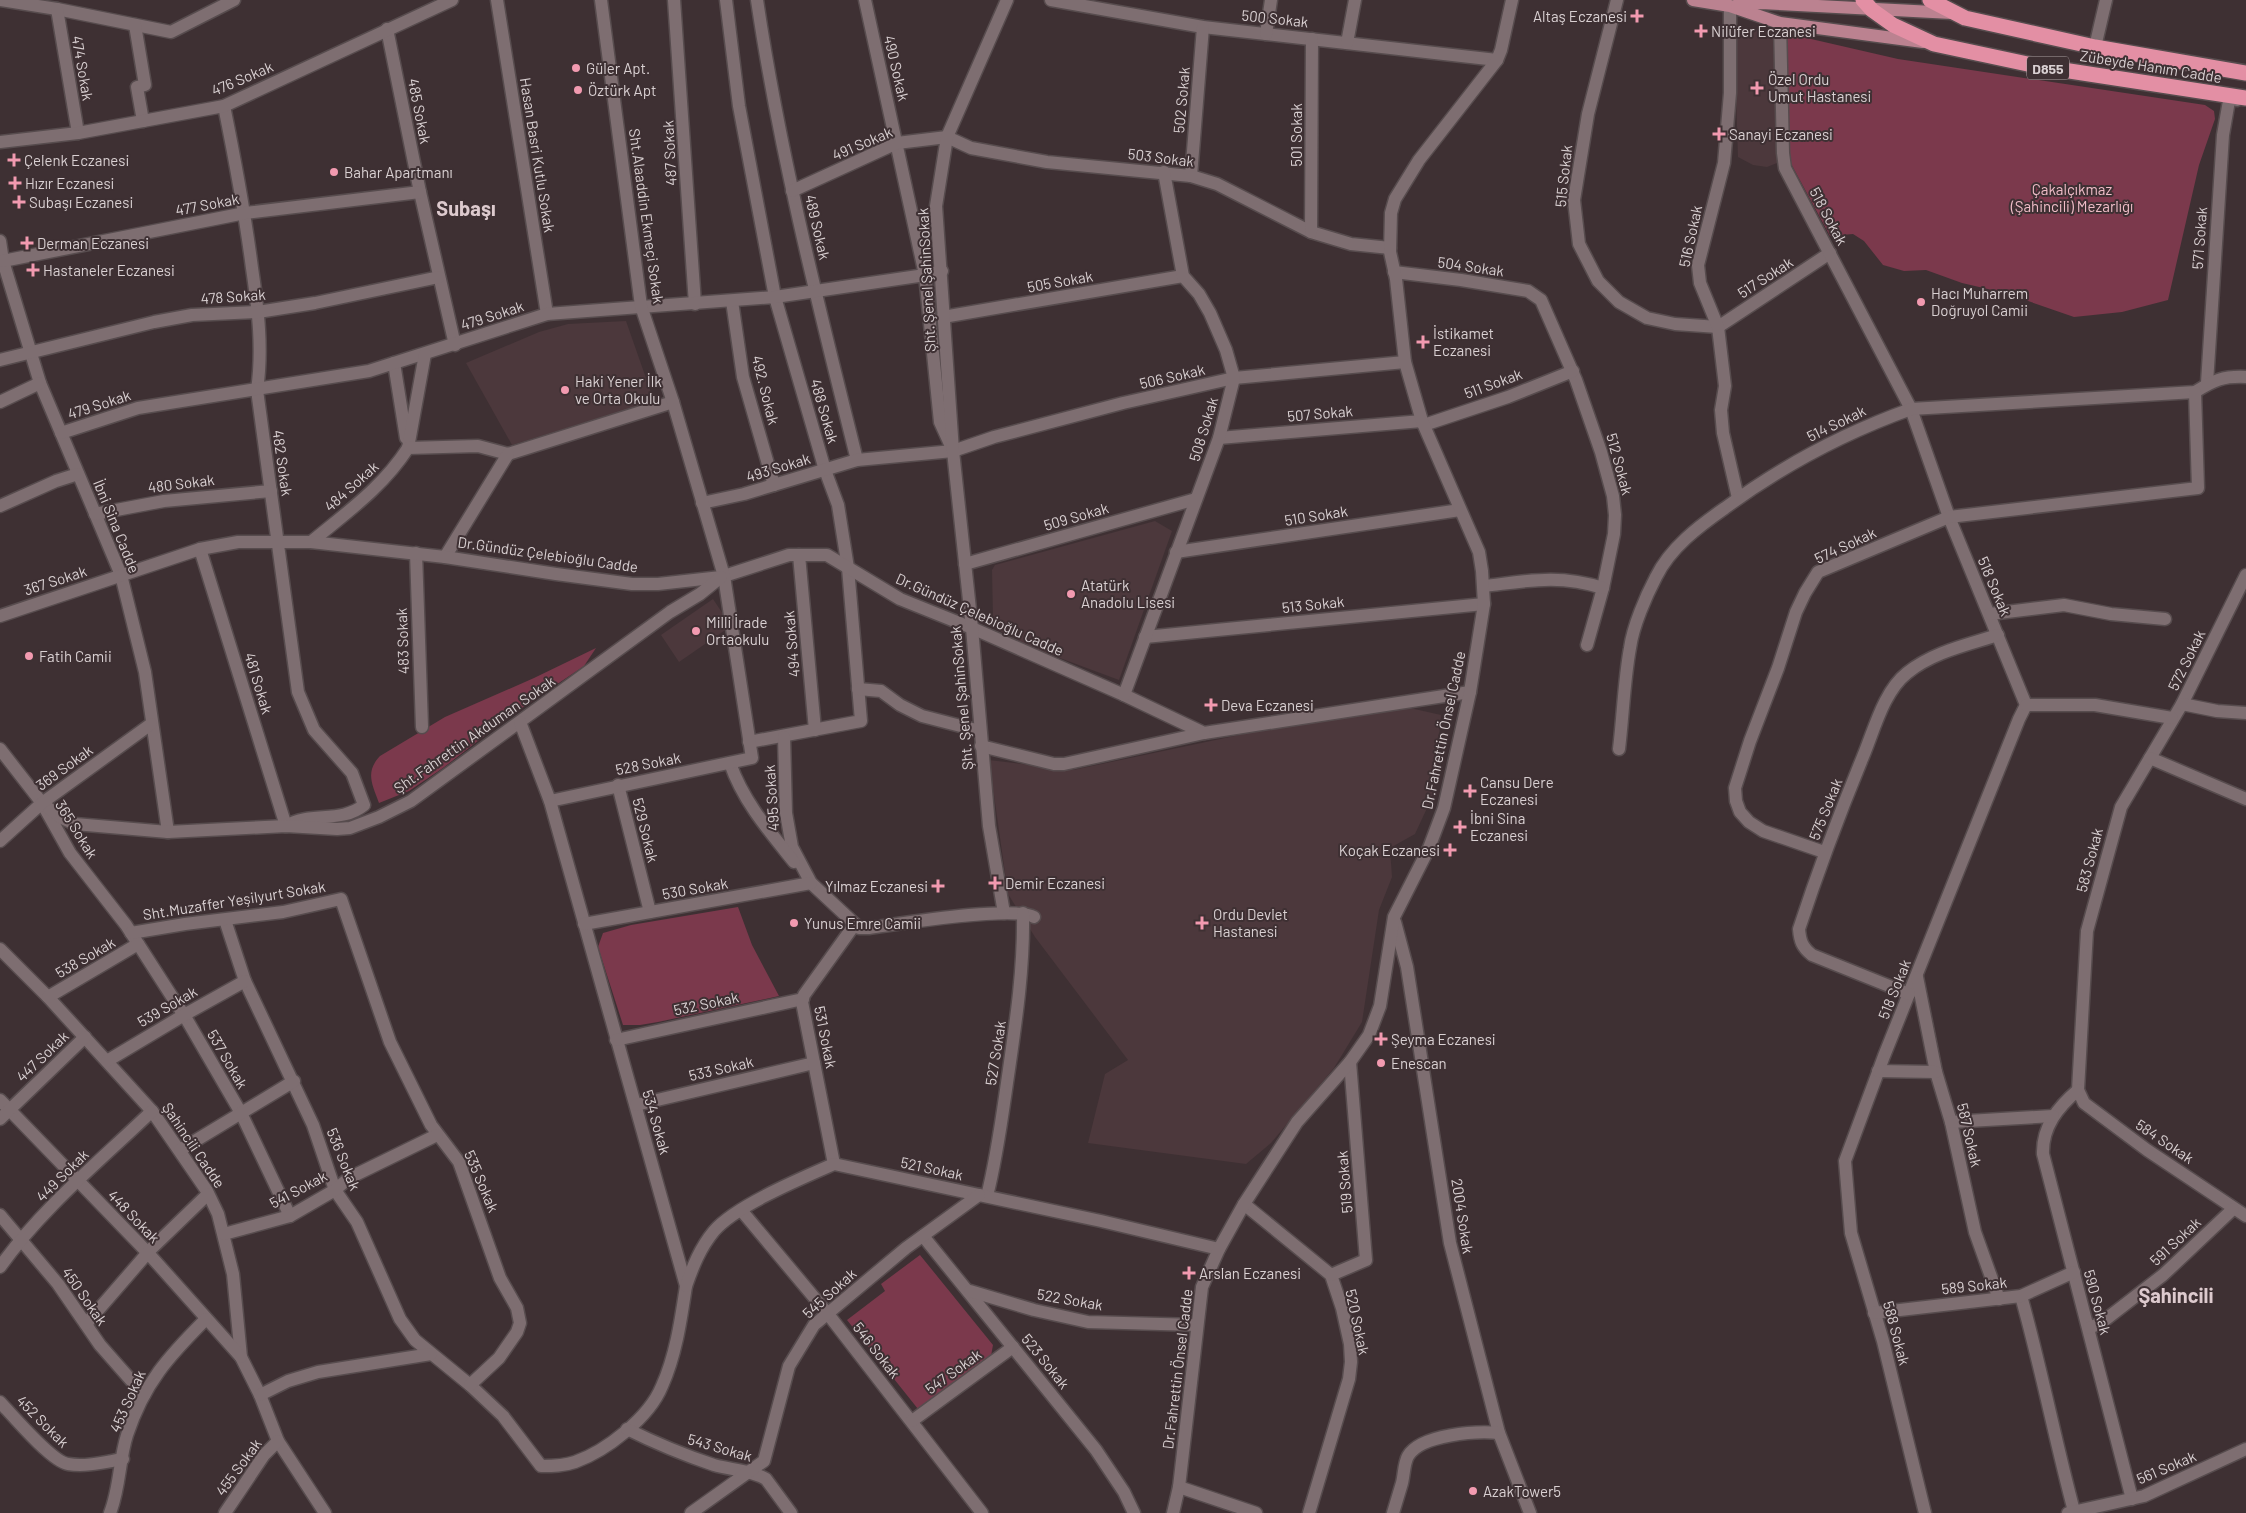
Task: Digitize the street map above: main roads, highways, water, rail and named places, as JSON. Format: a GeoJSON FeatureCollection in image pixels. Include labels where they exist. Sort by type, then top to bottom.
{"type":"FeatureCollection","features":[{"type":"Feature","properties":{"kind":"highway","name":"Zübeyde Hanım Cadde"},"geometry":{"type":"LineString","coordinates":[[1930,0],[1965,18],[2095,47],[2246,73]]}},
{"type":"Feature","properties":{"kind":"highway","name":"Zübeyde Hanım Cadde"},"geometry":{"type":"LineString","coordinates":[[1868,5],[1893,25],[1934,44],[2037,66],[2246,98]]}},
{"type":"Feature","properties":{"kind":"main road","name":"Zübeyde Hanım Cadde"},"geometry":{"type":"LineString","coordinates":[[1693,0],[1730,6],[1780,23],[1796,26],[1934,44]]}},
{"type":"Feature","properties":{"kind":"main road","name":"Zübeyde Hanım Cadde"},"geometry":{"type":"LineString","coordinates":[[1730,6],[1765,2],[1822,3],[1868,5],[1952,13]]}},
{"type":"Feature","properties":{"kind":"main road"},"geometry":{"type":"LineString","coordinates":[[1796,26],[1822,3]]}},
{"type":"Feature","properties":{"kind":"place","name":"Altaş Eczanesi"},"geometry":{"type":"Point","coordinates":[1637,16]}},
{"type":"Feature","properties":{"kind":"place","name":"Nilüfer Eczanesi"},"geometry":{"type":"Point","coordinates":[1701,31]}},
{"type":"Feature","properties":{"kind":"place","name":"Güler Apt."},"geometry":{"type":"Point","coordinates":[576,68]}},
{"type":"Feature","properties":{"kind":"place","name":"Özel Ordu Umut Hastanesi"},"geometry":{"type":"Point","coordinates":[1757,88]}},
{"type":"Feature","properties":{"kind":"place","name":"Öztürk Apt"},"geometry":{"type":"Point","coordinates":[578,90]}},
{"type":"Feature","properties":{"kind":"place","name":"Sanayi Eczanesi"},"geometry":{"type":"Point","coordinates":[1719,134]}},
{"type":"Feature","properties":{"kind":"place","name":"Çelenk Eczanesi"},"geometry":{"type":"Point","coordinates":[14,160]}},
{"type":"Feature","properties":{"kind":"place","name":"Bahar Apartmanı"},"geometry":{"type":"Point","coordinates":[334,172]}},
{"type":"Feature","properties":{"kind":"place","name":"Hızır Eczanesi"},"geometry":{"type":"Point","coordinates":[15,183]}},
{"type":"Feature","properties":{"kind":"place","name":"Subaşı Eczanesi"},"geometry":{"type":"Point","coordinates":[19,202]}},
{"type":"Feature","properties":{"kind":"place","name":"Derman Eczanesi"},"geometry":{"type":"Point","coordinates":[27,243]}},
{"type":"Feature","properties":{"kind":"place","name":"Hastaneler Eczanesi"},"geometry":{"type":"Point","coordinates":[33,270]}},
{"type":"Feature","properties":{"kind":"place","name":"Hacı Muharrem Doğruyol Camii"},"geometry":{"type":"Point","coordinates":[1921,302]}},
{"type":"Feature","properties":{"kind":"place","name":"İstikamet Eczanesi"},"geometry":{"type":"Point","coordinates":[1423,342]}},
{"type":"Feature","properties":{"kind":"place","name":"Haki Yener İlk ve Orta Okulu"},"geometry":{"type":"Point","coordinates":[565,390]}},
{"type":"Feature","properties":{"kind":"place","name":"Atatürk Anadolu Lisesi"},"geometry":{"type":"Point","coordinates":[1071,594]}},
{"type":"Feature","properties":{"kind":"place","name":"Milli İrade Ortaokulu"},"geometry":{"type":"Point","coordinates":[696,631]}},
{"type":"Feature","properties":{"kind":"place","name":"Fatih Camii"},"geometry":{"type":"Point","coordinates":[29,656]}},
{"type":"Feature","properties":{"kind":"place","name":"Deva Eczanesi"},"geometry":{"type":"Point","coordinates":[1211,705]}},
{"type":"Feature","properties":{"kind":"place","name":"Cansu Dere Eczanesi"},"geometry":{"type":"Point","coordinates":[1470,791]}},
{"type":"Feature","properties":{"kind":"place","name":"İbni Sina Eczanesi"},"geometry":{"type":"Point","coordinates":[1460,827]}},
{"type":"Feature","properties":{"kind":"place","name":"Koçak Eczanesi"},"geometry":{"type":"Point","coordinates":[1450,850]}},
{"type":"Feature","properties":{"kind":"place","name":"Demir Eczanesi"},"geometry":{"type":"Point","coordinates":[995,883]}},
{"type":"Feature","properties":{"kind":"place","name":"Yılmaz Eczanesi"},"geometry":{"type":"Point","coordinates":[938,886]}},
{"type":"Feature","properties":{"kind":"place","name":"Yunus Emre Camii"},"geometry":{"type":"Point","coordinates":[794,923]}},
{"type":"Feature","properties":{"kind":"place","name":"Ordu Devlet Hastanesi"},"geometry":{"type":"Point","coordinates":[1202,923]}},
{"type":"Feature","properties":{"kind":"place","name":"Şeyma Eczanesi"},"geometry":{"type":"Point","coordinates":[1381,1039]}},
{"type":"Feature","properties":{"kind":"place","name":"Enescan"},"geometry":{"type":"Point","coordinates":[1381,1063]}},
{"type":"Feature","properties":{"kind":"place","name":"Arslan Eczanesi"},"geometry":{"type":"Point","coordinates":[1189,1273]}},
{"type":"Feature","properties":{"kind":"place","name":"AzakTower5"},"geometry":{"type":"Point","coordinates":[1473,1491]}},
{"type":"Feature","properties":{"kind":"district","name":"Subaşı"},"geometry":{"type":"Point","coordinates":[466,208]}},
{"type":"Feature","properties":{"kind":"district","name":"Şahincili"},"geometry":{"type":"Point","coordinates":[2176,1295]}},
{"type":"Feature","properties":{"kind":"park label","name":"Çakalçıkmaz (Şahincili) Mezarlığı"},"geometry":{"type":"Point","coordinates":[2072,198]}}]}
